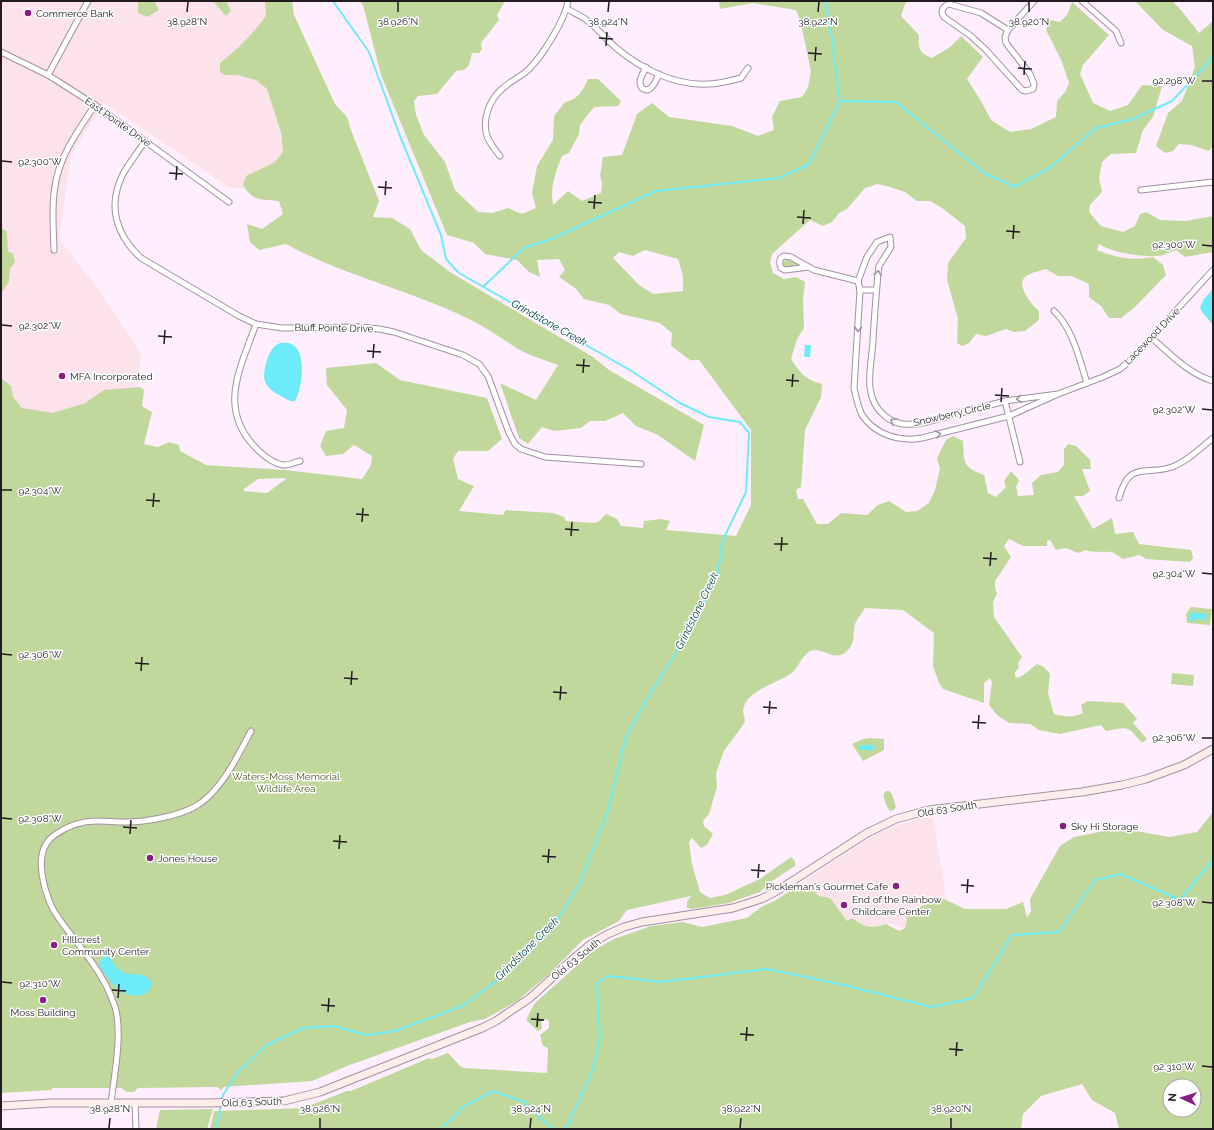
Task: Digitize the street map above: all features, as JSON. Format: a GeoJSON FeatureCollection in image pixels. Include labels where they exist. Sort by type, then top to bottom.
{"type":"FeatureCollection","features":[{"type":"Feature","properties":{"kind":"main road","name":"Old 63 South"},"geometry":{"type":"LineString","coordinates":[[1,1106],[51,1103],[246,1103],[284,1101],[320,1092],[482,1028],[496,1021],[530,998],[591,944],[606,935],[624,927],[642,922],[733,908],[761,899],[777,891],[867,833],[896,819],[929,810],[1082,792],[1122,785],[1146,779],[1184,765],[1213,749]]}},
{"type":"Feature","properties":{"kind":"street"},"geometry":{"type":"LineString","coordinates":[[48,76],[88,1]]}},
{"type":"Feature","properties":{"kind":"street"},"geometry":{"type":"LineString","coordinates":[[500,156],[493,148],[487,136],[487,114],[490,104],[503,88],[528,70],[539,58],[567,9],[568,1]]}},
{"type":"Feature","properties":{"kind":"street"},"geometry":{"type":"LineString","coordinates":[[1008,30],[982,13],[949,4],[942,10],[944,17],[966,32],[986,50],[1019,86],[1026,91],[1030,91],[1033,89],[1033,80],[1006,43],[1005,37],[1008,30],[1034,1]]}},
{"type":"Feature","properties":{"kind":"street"},"geometry":{"type":"LineString","coordinates":[[1082,1],[1116,31],[1122,43]]}},
{"type":"Feature","properties":{"kind":"street"},"geometry":{"type":"LineString","coordinates":[[567,9],[589,22],[628,56],[659,74],[682,82],[695,84],[724,82],[741,78],[748,68]]}},
{"type":"Feature","properties":{"kind":"street","name":"East Pointe Drive"},"geometry":{"type":"LineString","coordinates":[[1,52],[48,76],[95,105],[229,202]]}},
{"type":"Feature","properties":{"kind":"street"},"geometry":{"type":"LineString","coordinates":[[646,67],[640,81],[640,86],[643,89],[646,90],[651,88],[659,74]]}},
{"type":"Feature","properties":{"kind":"street"},"geometry":{"type":"LineString","coordinates":[[54,250],[52,212],[59,170],[74,136],[95,105]]}},
{"type":"Feature","properties":{"kind":"street","name":"Bluff Pointe Drive"},"geometry":{"type":"LineString","coordinates":[[145,141],[123,174],[117,189],[115,206],[117,223],[122,235],[130,248],[141,258],[239,316],[256,324],[282,328],[360,327],[379,329],[394,332],[463,355],[479,364],[488,376],[509,433],[515,444],[521,448],[533,454],[550,458],[641,464]]}},
{"type":"Feature","properties":{"kind":"street"},"geometry":{"type":"LineString","coordinates":[[1141,190],[1213,182]]}},
{"type":"Feature","properties":{"kind":"street","name":"Snowberry Circle"},"geometry":{"type":"LineString","coordinates":[[890,237],[891,247],[880,266],[876,290],[870,380],[872,401],[878,411],[889,420],[899,424],[923,423],[1006,401],[1058,394],[1009,416],[913,440],[889,436],[877,430],[862,415],[854,388],[860,290],[858,281],[867,256],[877,242],[890,237]]}},
{"type":"Feature","properties":{"kind":"street"},"geometry":{"type":"LineString","coordinates":[[809,267],[785,270],[781,268],[780,261],[784,256],[791,257],[809,267],[858,281]]}},
{"type":"Feature","properties":{"kind":"street","name":"Lacewood Drive"},"geometry":{"type":"LineString","coordinates":[[1058,394],[1120,369],[1152,338],[1213,270]]}},
{"type":"Feature","properties":{"kind":"street"},"geometry":{"type":"LineString","coordinates":[[860,290],[876,290]]}},
{"type":"Feature","properties":{"kind":"street"},"geometry":{"type":"LineString","coordinates":[[1054,311],[1061,318],[1070,333],[1087,383]]}},
{"type":"Feature","properties":{"kind":"street"},"geometry":{"type":"LineString","coordinates":[[256,324],[236,382],[234,397],[238,421],[247,438],[267,457],[285,465],[300,461]]}},
{"type":"Feature","properties":{"kind":"street"},"geometry":{"type":"LineString","coordinates":[[1152,338],[1190,370],[1206,379],[1213,381]]}},
{"type":"Feature","properties":{"kind":"street"},"geometry":{"type":"LineString","coordinates":[[1006,401],[1020,462]]}},
{"type":"Feature","properties":{"kind":"street"},"geometry":{"type":"LineString","coordinates":[[1119,498],[1125,482],[1134,473],[1142,470],[1171,467],[1182,462],[1213,438]]}},
{"type":"Feature","properties":{"kind":"street"},"geometry":{"type":"LineString","coordinates":[[111,1103],[118,1028],[116,1010],[108,988],[53,910],[42,877],[40,866],[41,856],[51,837],[79,823],[90,821],[148,821],[165,817],[196,806],[209,796],[228,772],[252,731]]}},
{"type":"Feature","properties":{"kind":"street"},"geometry":{"type":"LineString","coordinates":[[135,1103],[136,1129]]}},
{"type":"Feature","properties":{"kind":"shaded area"},"geometry":{"type":"Polygon","coordinates":[[[1,1],[267,1],[268,84],[294,194],[229,187],[104,103],[71,155],[59,239],[95,285],[141,354],[134,424],[1,415],[1,285],[4,284],[8,230],[1,228],[1,1]]]}},
{"type":"Feature","properties":{"kind":"shaded area"},"geometry":{"type":"Polygon","coordinates":[[[924,817],[934,819],[941,870],[943,870],[945,899],[911,908],[910,920],[906,929],[889,923],[875,926],[863,925],[853,917],[838,928],[806,880],[875,835],[892,827],[924,817]]]}},
{"type":"Feature","properties":{"kind":"green space"},"geometry":{"type":"Polygon","coordinates":[[[137,1],[157,1],[155,3],[159,10],[147,17],[138,13],[137,1]]]}},
{"type":"Feature","properties":{"kind":"green space"},"geometry":{"type":"Polygon","coordinates":[[[213,1],[226,1],[231,11],[226,16],[213,1]]]}},
{"type":"Feature","properties":{"kind":"green space"},"geometry":{"type":"Polygon","coordinates":[[[265,1],[292,1],[294,15],[335,104],[347,117],[379,201],[373,217],[392,218],[410,229],[421,250],[450,272],[593,357],[609,370],[704,425],[695,461],[658,435],[636,426],[623,413],[605,421],[590,421],[581,428],[554,431],[542,427],[528,444],[519,438],[500,383],[536,400],[558,365],[518,349],[482,326],[447,309],[331,265],[286,244],[259,250],[250,242],[247,224],[262,229],[283,214],[279,201],[258,199],[250,194],[243,185],[246,176],[275,162],[283,152],[281,133],[267,89],[256,80],[238,75],[225,75],[220,72],[220,63],[245,41],[266,16],[265,1]]]}},
{"type":"Feature","properties":{"kind":"green space","name":"Waters-Moss Memorial Wildlife Area"},"geometry":{"type":"Polygon","coordinates":[[[359,1],[505,1],[497,15],[499,20],[481,43],[482,49],[479,53],[472,53],[468,66],[464,69],[456,71],[437,94],[418,96],[414,101],[416,115],[424,135],[445,162],[455,190],[478,212],[492,213],[508,208],[522,214],[536,208],[532,193],[537,166],[553,140],[554,116],[565,102],[573,99],[579,94],[588,79],[598,79],[621,101],[618,106],[594,107],[580,125],[579,134],[569,153],[562,156],[557,169],[552,192],[553,205],[568,191],[582,201],[601,193],[602,183],[600,176],[603,157],[622,155],[637,114],[652,103],[669,117],[732,126],[758,136],[774,130],[772,117],[780,101],[802,97],[808,87],[811,71],[800,20],[796,10],[753,3],[720,9],[719,1],[908,1],[905,4],[901,16],[919,35],[920,50],[924,54],[932,58],[950,47],[961,36],[983,57],[967,79],[991,120],[1010,132],[1031,129],[1056,117],[1057,101],[1065,92],[1069,83],[1062,62],[1046,30],[1050,20],[1060,22],[1067,15],[1072,2],[1109,35],[1083,65],[1080,74],[1093,103],[1110,111],[1128,105],[1142,85],[1162,86],[1153,117],[1143,130],[1136,153],[1111,154],[1102,162],[1099,178],[1102,192],[1090,205],[1089,212],[1101,226],[1123,232],[1135,226],[1140,214],[1146,212],[1160,220],[1186,221],[1213,216],[1213,252],[1185,257],[1176,250],[1159,256],[1143,256],[1119,252],[1099,244],[1097,250],[1118,257],[1138,259],[1153,257],[1163,265],[1166,275],[1135,307],[1121,318],[1109,318],[1101,306],[1089,297],[1089,284],[1072,276],[1058,276],[1046,269],[1028,275],[1024,278],[1022,283],[1028,298],[1039,311],[1039,320],[1025,331],[1014,332],[1006,329],[986,336],[976,334],[969,343],[962,346],[957,343],[958,319],[947,280],[948,263],[966,238],[965,226],[942,208],[930,201],[917,201],[905,192],[877,184],[865,188],[847,209],[839,213],[832,222],[823,226],[810,220],[772,254],[770,262],[773,273],[784,279],[796,277],[805,282],[803,299],[804,328],[797,339],[791,359],[804,375],[822,384],[821,397],[805,430],[801,487],[796,490],[798,499],[803,499],[817,524],[828,524],[841,513],[867,515],[878,505],[889,501],[906,512],[917,511],[929,503],[935,490],[940,469],[937,458],[946,440],[953,436],[963,441],[964,459],[966,463],[972,469],[984,475],[988,493],[996,497],[1006,487],[1004,481],[1011,471],[1019,480],[1016,487],[1018,496],[1034,495],[1032,483],[1041,475],[1058,472],[1064,465],[1064,449],[1068,444],[1076,446],[1090,460],[1091,469],[1082,469],[1090,491],[1083,496],[1074,496],[1093,529],[1112,518],[1115,534],[1133,532],[1139,544],[1191,550],[1193,558],[1190,562],[1146,559],[1140,555],[1123,559],[1110,552],[1093,552],[1086,550],[1078,553],[1066,548],[1056,550],[1050,540],[1047,541],[1047,546],[1023,546],[1009,539],[1004,546],[1011,557],[995,581],[997,594],[993,602],[994,617],[1022,657],[1018,663],[1019,668],[1015,672],[1015,676],[1017,678],[1022,676],[1037,664],[1044,667],[1050,674],[1048,693],[1054,714],[1058,715],[1079,715],[1083,713],[1081,705],[1088,701],[1123,703],[1137,719],[1133,723],[1147,739],[1142,743],[1130,730],[1124,728],[1106,731],[1101,725],[1060,734],[1039,730],[1030,724],[1009,723],[997,715],[989,705],[992,682],[990,678],[984,683],[984,703],[943,689],[939,683],[933,666],[934,633],[903,610],[865,608],[855,624],[853,642],[846,652],[834,655],[818,650],[811,651],[805,655],[793,672],[764,687],[750,697],[745,703],[743,710],[745,722],[724,751],[716,773],[717,787],[709,814],[703,821],[704,826],[713,834],[707,845],[701,848],[692,838],[689,842],[692,864],[700,892],[710,898],[725,895],[760,879],[791,857],[795,861],[795,866],[772,881],[760,892],[729,903],[692,909],[687,908],[687,902],[691,896],[627,910],[619,921],[583,940],[548,975],[517,1001],[485,1019],[470,1022],[347,1066],[312,1081],[224,1087],[221,1090],[217,1087],[138,1088],[134,1092],[127,1092],[121,1088],[52,1088],[52,1090],[1,1093],[1,378],[11,386],[13,397],[22,408],[53,413],[85,403],[104,390],[140,387],[144,390],[142,406],[152,412],[144,444],[158,447],[169,442],[179,445],[180,451],[206,465],[285,470],[362,479],[371,465],[372,456],[354,445],[343,454],[326,456],[320,446],[326,431],[344,428],[347,410],[327,385],[326,368],[376,363],[400,380],[487,398],[502,439],[488,451],[458,451],[453,459],[458,479],[474,486],[459,511],[503,515],[506,510],[553,513],[564,517],[566,521],[594,523],[598,522],[606,514],[617,519],[621,526],[643,528],[644,521],[661,519],[670,521],[666,530],[736,536],[751,505],[751,430],[699,360],[690,360],[671,346],[672,333],[660,323],[621,314],[609,305],[584,299],[575,288],[559,277],[565,270],[559,259],[537,260],[540,277],[529,272],[517,260],[485,254],[474,243],[447,235],[381,75],[363,5],[359,1]],[[645,250],[633,256],[619,252],[613,258],[639,285],[653,294],[683,291],[683,276],[678,259],[645,250]],[[258,479],[243,491],[267,493],[286,479],[258,479]]]}},
{"type":"Feature","properties":{"kind":"green space"},"geometry":{"type":"Polygon","coordinates":[[[1135,1],[1172,1],[1199,33],[1213,21],[1213,145],[1209,151],[1191,145],[1179,144],[1173,151],[1165,153],[1156,146],[1168,113],[1182,101],[1195,67],[1192,46],[1163,30],[1135,1]]]}},
{"type":"Feature","properties":{"kind":"green space"},"geometry":{"type":"Polygon","coordinates":[[[1,228],[7,231],[8,251],[13,254],[15,262],[10,269],[9,282],[1,293],[1,228]]]}},
{"type":"Feature","properties":{"kind":"green space"},"geometry":{"type":"Polygon","coordinates":[[[786,259],[797,263],[798,265],[785,267],[783,263],[786,259]]]}},
{"type":"Feature","properties":{"kind":"green space"},"geometry":{"type":"Polygon","coordinates":[[[1191,607],[1212,609],[1210,625],[1187,623],[1186,614],[1191,607]]]}},
{"type":"Feature","properties":{"kind":"green space"},"geometry":{"type":"Polygon","coordinates":[[[1172,673],[1194,675],[1193,686],[1171,684],[1172,673]]]}},
{"type":"Feature","properties":{"kind":"green space"},"geometry":{"type":"Polygon","coordinates":[[[869,738],[884,739],[884,750],[863,761],[852,744],[869,738]]]}},
{"type":"Feature","properties":{"kind":"green space"},"geometry":{"type":"Polygon","coordinates":[[[889,791],[892,794],[896,807],[894,810],[890,811],[884,800],[884,793],[889,791]]]}},
{"type":"Feature","properties":{"kind":"green space"},"geometry":{"type":"Polygon","coordinates":[[[1213,812],[1213,1129],[1119,1129],[1115,1113],[1092,1100],[1082,1084],[1041,1096],[1023,1114],[1021,1129],[210,1129],[214,1111],[307,1108],[308,1106],[347,1091],[351,1091],[429,1058],[432,1059],[448,1053],[461,1067],[464,1068],[547,1073],[548,1048],[543,1046],[540,1035],[549,1028],[549,1021],[546,1019],[541,1022],[542,1028],[538,1031],[526,1020],[534,1004],[594,950],[614,939],[651,926],[683,922],[702,927],[747,918],[761,907],[774,901],[803,883],[819,896],[830,898],[847,921],[852,918],[872,927],[886,924],[899,931],[905,928],[907,920],[906,911],[944,899],[965,909],[1006,909],[1023,902],[1027,918],[1031,911],[1030,899],[1060,846],[1074,837],[1119,828],[1169,837],[1197,832],[1213,812]]]}},
{"type":"Feature","properties":{"kind":"green space"},"geometry":{"type":"Polygon","coordinates":[[[213,1109],[207,1129],[156,1129],[160,1110],[213,1109]]]}},
{"type":"Feature","properties":{"kind":"water"},"geometry":{"type":"Polygon","coordinates":[[[1213,289],[1213,325],[1202,312],[1200,307],[1204,299],[1213,289]]]}},
{"type":"Feature","properties":{"kind":"water"},"geometry":{"type":"Polygon","coordinates":[[[280,343],[288,343],[293,345],[297,349],[300,356],[302,372],[300,388],[295,401],[288,400],[274,392],[269,388],[264,378],[268,357],[272,349],[280,343]]]}},
{"type":"Feature","properties":{"kind":"water"},"geometry":{"type":"Polygon","coordinates":[[[805,345],[811,345],[810,357],[804,357],[805,345]]]}},
{"type":"Feature","properties":{"kind":"water"},"geometry":{"type":"Polygon","coordinates":[[[1194,612],[1207,614],[1206,620],[1195,619],[1194,621],[1190,621],[1189,615],[1194,612]]]}},
{"type":"Feature","properties":{"kind":"water"},"geometry":{"type":"Polygon","coordinates":[[[860,745],[874,745],[874,750],[860,750],[860,745]]]}},
{"type":"Feature","properties":{"kind":"water"},"geometry":{"type":"Polygon","coordinates":[[[108,956],[117,968],[125,973],[145,976],[152,983],[150,989],[143,995],[138,996],[127,994],[114,986],[99,966],[101,959],[108,956]]]}},
{"type":"Feature","properties":{"kind":"waterway","name":"Grindstone Creek"},"geometry":{"type":"LineString","coordinates":[[222,1100],[223,1095],[238,1072],[267,1045],[303,1028],[333,1026],[366,1035],[395,1031],[462,1006],[500,978],[555,923],[580,883],[608,810],[626,736],[647,699],[688,634],[718,573],[722,542],[746,492],[749,433],[740,422],[709,417],[680,403],[630,370],[459,273],[446,259],[441,235],[400,136],[369,52],[333,1]]}},
{"type":"Feature","properties":{"kind":"waterway"},"geometry":{"type":"LineString","coordinates":[[825,1],[831,32],[840,101]]}},
{"type":"Feature","properties":{"kind":"waterway"},"geometry":{"type":"LineString","coordinates":[[484,286],[524,248],[551,239],[656,191],[779,178],[809,164],[840,101],[896,102],[984,173],[1014,187],[1048,169],[1096,128],[1133,119],[1172,101],[1206,65],[1213,54]]}},
{"type":"Feature","properties":{"kind":"waterway"},"geometry":{"type":"LineString","coordinates":[[566,1129],[593,1069],[600,1038],[597,983],[608,976],[661,982],[766,969],[844,985],[931,1007],[973,998],[1012,935],[1059,932],[1095,880],[1121,874],[1180,900],[1211,862],[1213,862]]}},
{"type":"Feature","properties":{"kind":"waterway","name":"Grindstone Creek"},"geometry":{"type":"LineString","coordinates":[[441,1129],[463,1107],[493,1091],[524,1102],[552,1129]]}},
{"type":"Feature","properties":{"kind":"waterway","name":"Grindstone Creek"},"geometry":{"type":"LineString","coordinates":[[215,1129],[221,1105]]}},
{"type":"Feature","properties":{"kind":"place","name":"Commerce Bank"},"geometry":{"type":"Point","coordinates":[28,13]}},
{"type":"Feature","properties":{"kind":"place","name":"MFA Incorporated"},"geometry":{"type":"Point","coordinates":[62,376]}},
{"type":"Feature","properties":{"kind":"place","name":"Sky Hi Storage"},"geometry":{"type":"Point","coordinates":[1063,826]}},
{"type":"Feature","properties":{"kind":"place","name":"Jones House"},"geometry":{"type":"Point","coordinates":[150,858]}},
{"type":"Feature","properties":{"kind":"place","name":"Pickleman's Gourmet Cafe"},"geometry":{"type":"Point","coordinates":[896,886]}},
{"type":"Feature","properties":{"kind":"place","name":"End of the Rainbow Childcare Center"},"geometry":{"type":"Point","coordinates":[844,905]}},
{"type":"Feature","properties":{"kind":"place","name":"HIllcrest Community Center"},"geometry":{"type":"Point","coordinates":[54,945]}},
{"type":"Feature","properties":{"kind":"place","name":"Moss Building"},"geometry":{"type":"Point","coordinates":[43,1000]}}]}
